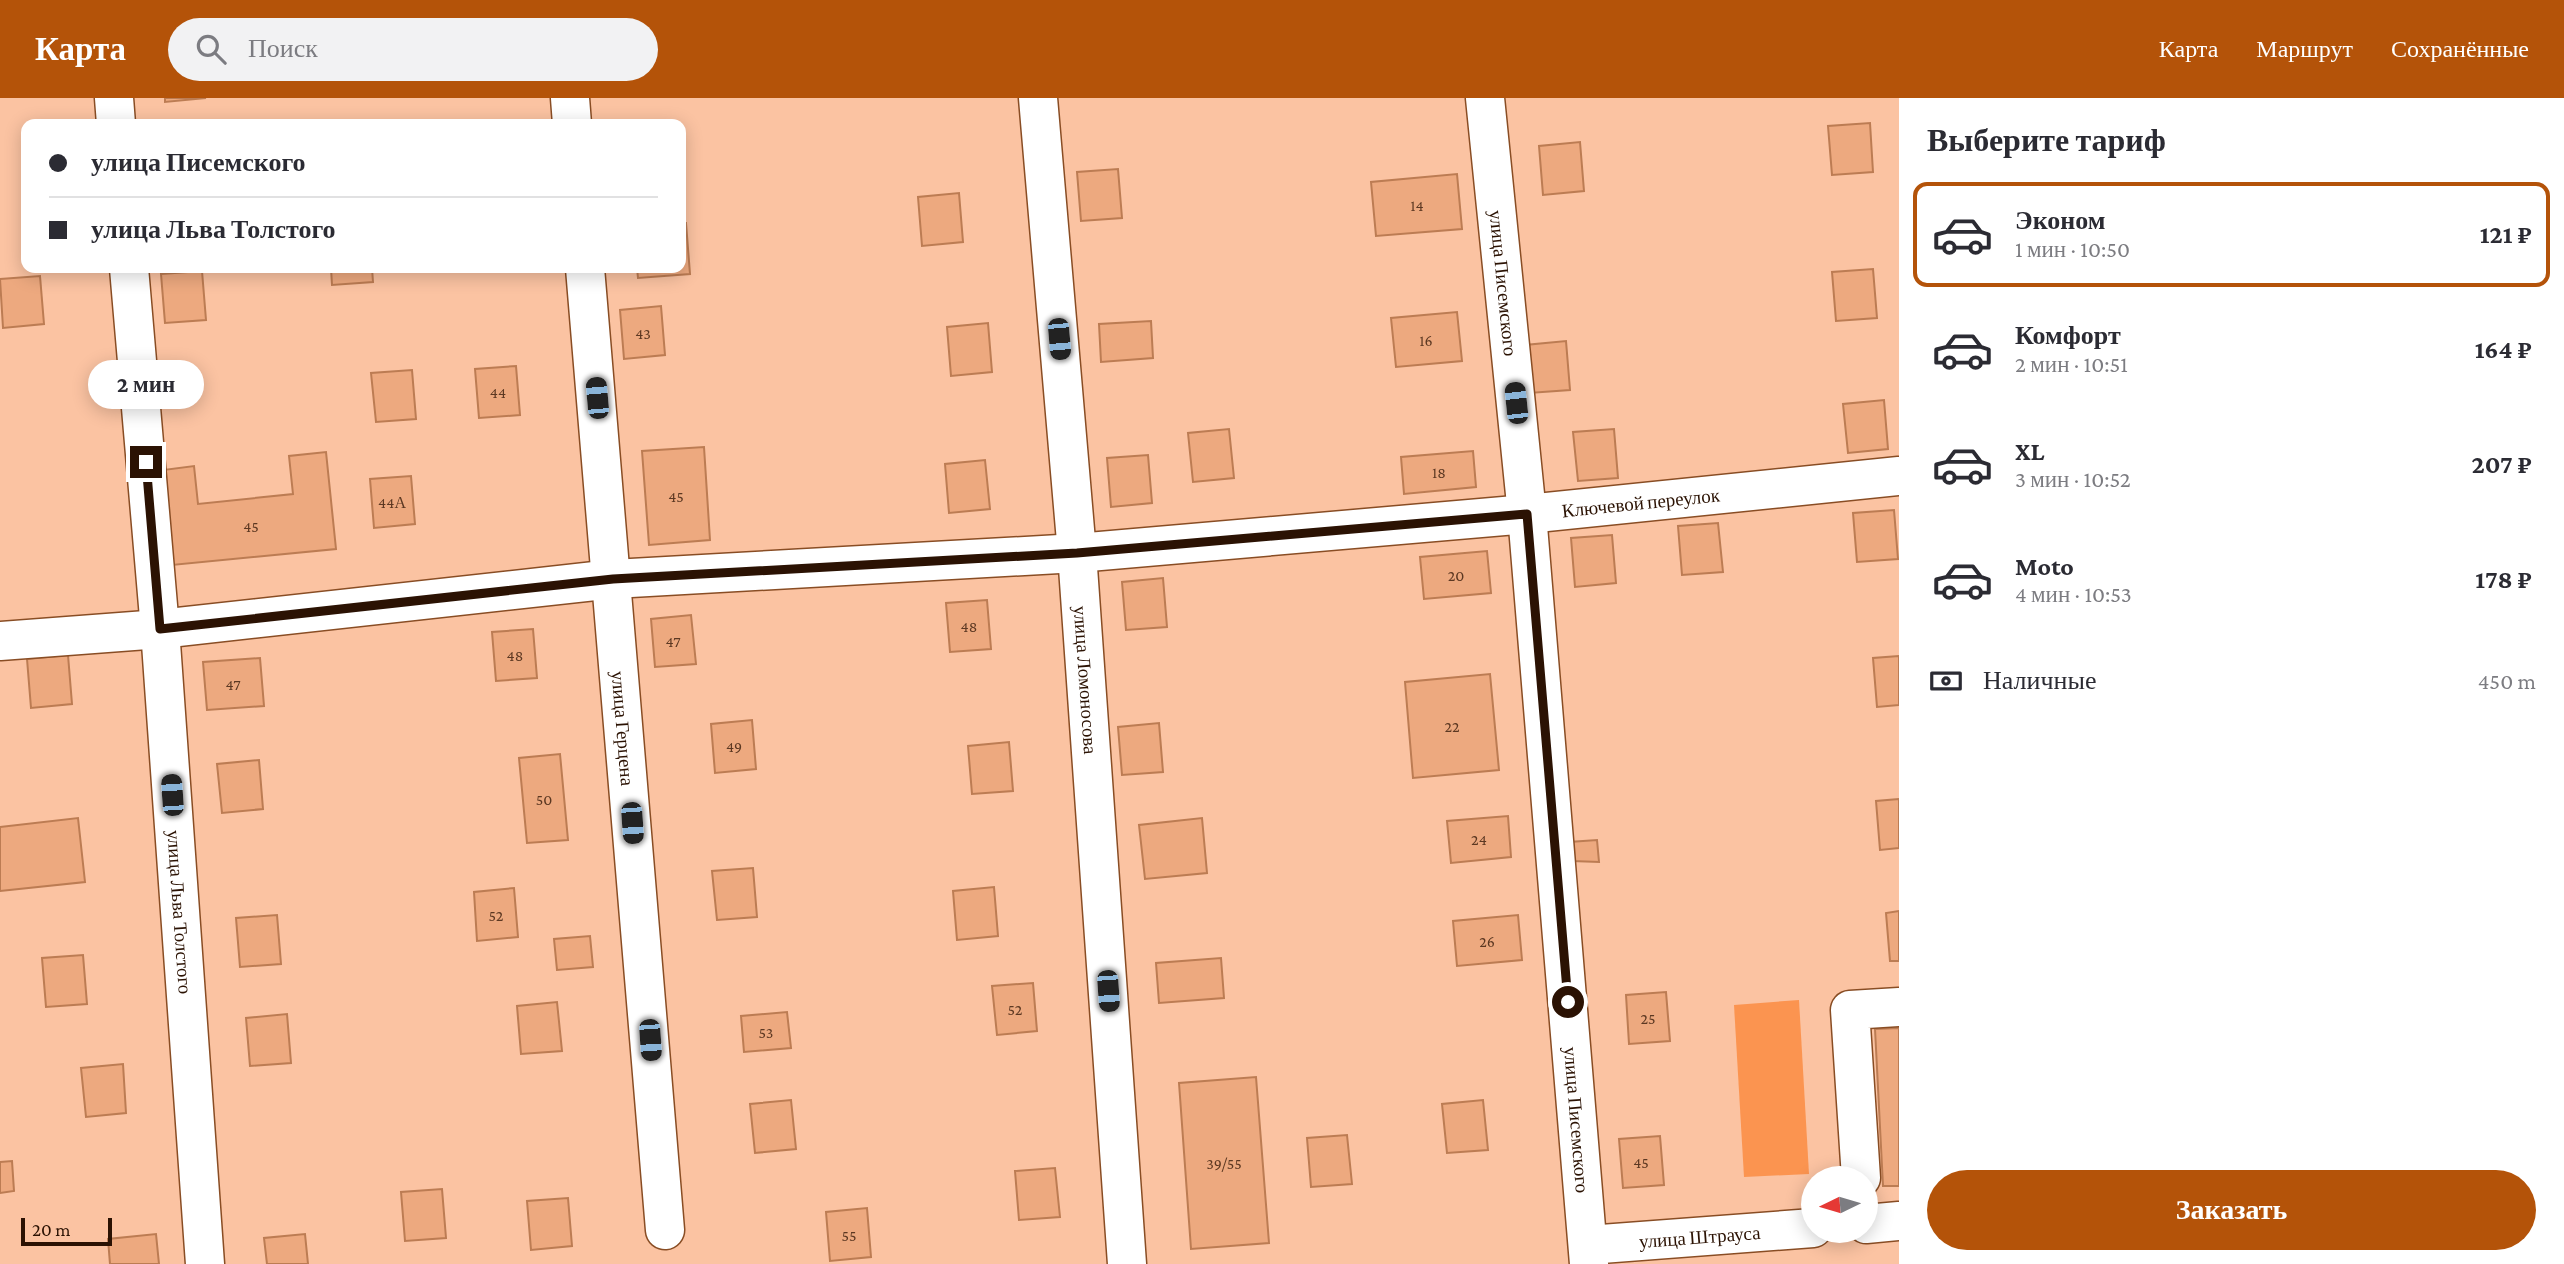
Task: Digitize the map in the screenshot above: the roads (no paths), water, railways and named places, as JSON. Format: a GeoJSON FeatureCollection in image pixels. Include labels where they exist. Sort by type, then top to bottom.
{"type":"FeatureCollection","features":[{"type":"Feature","properties":{"kind":"street"},"geometry":{"type":"LineString","coordinates":[[114,98],[116,119]]}},
{"type":"Feature","properties":{"kind":"street"},"geometry":{"type":"LineString","coordinates":[[570,98],[572,119]]}},
{"type":"Feature","properties":{"kind":"street","name":"улица Ломоносова"},"geometry":{"type":"LineString","coordinates":[[1038,98],[1077,553],[1127,1264]]}},
{"type":"Feature","properties":{"kind":"street","name":"улица Писемского"},"geometry":{"type":"LineString","coordinates":[[1485,98],[1527,514],[1589,1255]]}},
{"type":"Feature","properties":{"kind":"street","name":"улица Льва Толстого"},"geometry":{"type":"LineString","coordinates":[[129,273],[160,629],[205,1264]]}},
{"type":"Feature","properties":{"kind":"street","name":"улица Герцена"},"geometry":{"type":"LineString","coordinates":[[585,273],[613,579],[665,1230]]}},
{"type":"Feature","properties":{"kind":"street","name":"Ключевой переулок"},"geometry":{"type":"LineString","coordinates":[[0,641],[160,629],[613,579],[1077,553],[1527,514],[1899,476]]}},
{"type":"Feature","properties":{"kind":"street"},"geometry":{"type":"LineString","coordinates":[[1860,1166],[1850,1010],[1899,1007]]}},
{"type":"Feature","properties":{"kind":"street"},"geometry":{"type":"LineString","coordinates":[[1878,1223],[1899,1221]]}},
{"type":"Feature","properties":{"kind":"street","name":"улица Штрауса"},"geometry":{"type":"LineString","coordinates":[[1589,1255],[1801,1229]]}}]}
